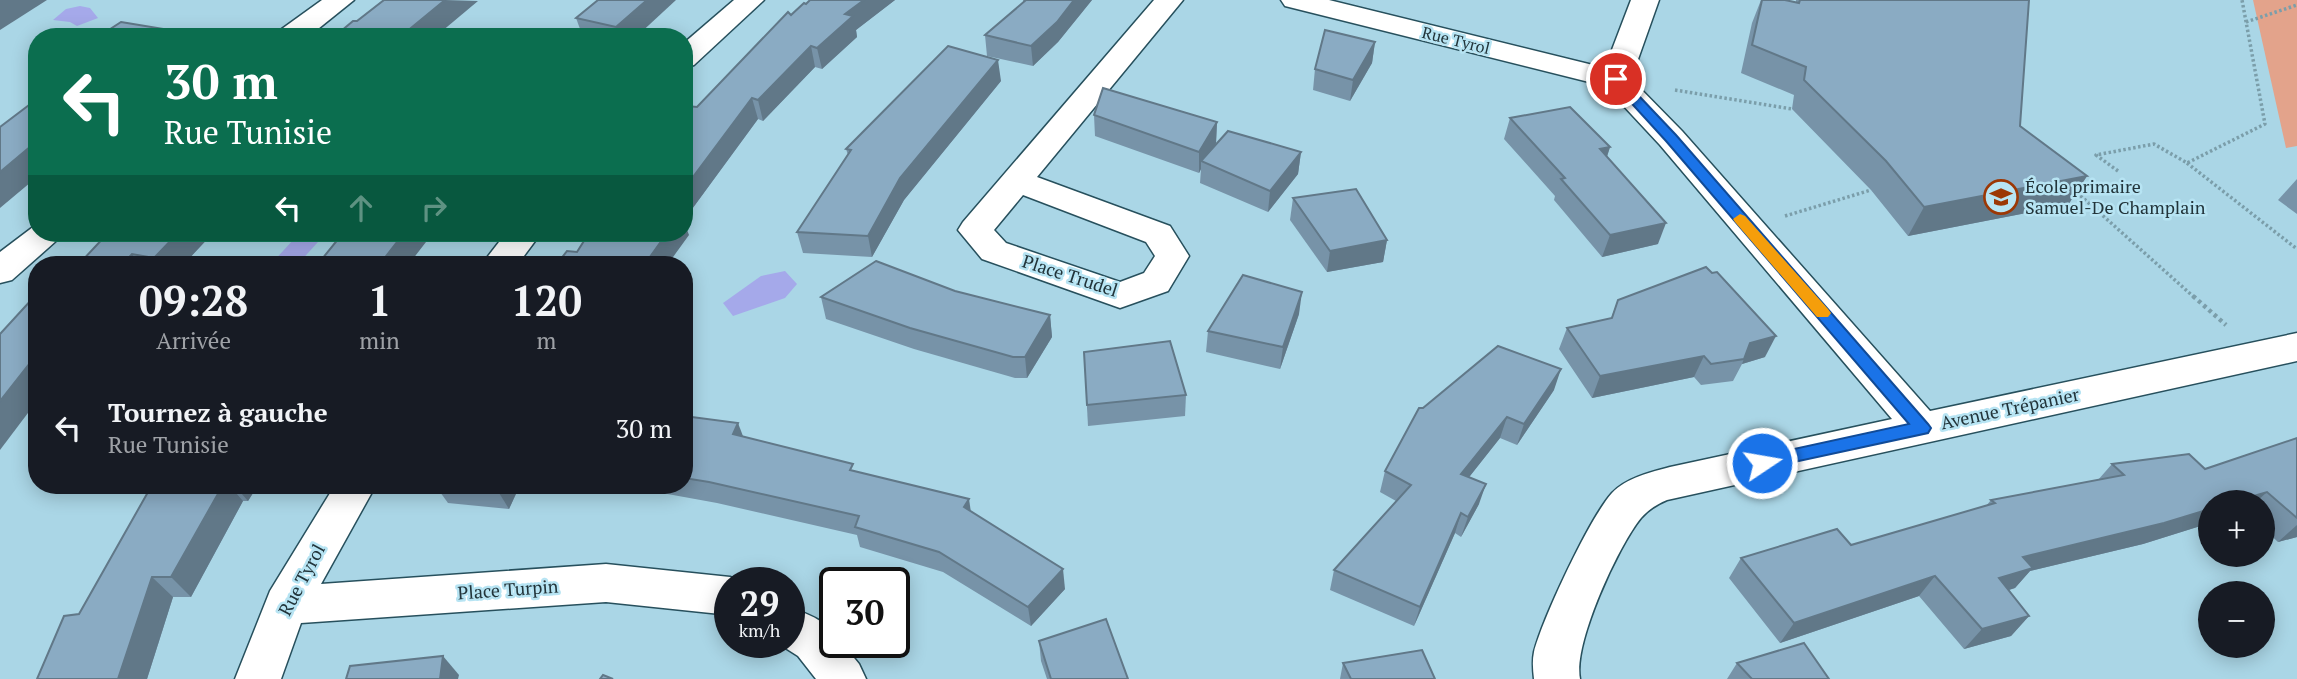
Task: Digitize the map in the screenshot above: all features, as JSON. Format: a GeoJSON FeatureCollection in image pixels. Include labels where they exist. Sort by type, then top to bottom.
{"type":"FeatureCollection","features":[{"type":"Feature","properties":{"kind":"street"},"geometry":{"type":"LineString","coordinates":[[301,28],[340,0]]}},
{"type":"Feature","properties":{"kind":"street"},"geometry":{"type":"LineString","coordinates":[[693,51],[750,0]]}},
{"type":"Feature","properties":{"kind":"street","name":"Place Trudel"},"geometry":{"type":"LineString","coordinates":[[1017,181],[1158,234],[1172,256],[1156,282],[1120,295],[995,251],[975,230],[1168,0]]}},
{"type":"Feature","properties":{"kind":"street","name":"Rue Tyrol"},"geometry":{"type":"LineString","coordinates":[[1295,0],[1616,79]]}},
{"type":"Feature","properties":{"kind":"street"},"geometry":{"type":"LineString","coordinates":[[1645,0],[1616,79],[1671,138],[1922,428]]}},
{"type":"Feature","properties":{"kind":"street"},"geometry":{"type":"LineString","coordinates":[[0,271],[34,242]]}},
{"type":"Feature","properties":{"kind":"street"},"geometry":{"type":"LineString","coordinates":[[505,256],[517,242]]}},
{"type":"Feature","properties":{"kind":"street","name":"Avenue Trépanier"},"geometry":{"type":"LineString","coordinates":[[1557,679],[1555,667],[1565,631],[1618,517],[1641,494],[1686,479],[2297,347]]}},
{"type":"Feature","properties":{"kind":"street","name":"Rue Tyrol"},"geometry":{"type":"LineString","coordinates":[[258,679],[286,605],[351,494]]}},
{"type":"Feature","properties":{"kind":"street","name":"Place Turpin"},"geometry":{"type":"LineString","coordinates":[[286,605],[606,583],[714,594]]}},
{"type":"Feature","properties":{"kind":"street"},"geometry":{"type":"LineString","coordinates":[[805,637],[814,642],[843,679]]}},
{"type":"Feature","properties":{"kind":"path"},"geometry":{"type":"LineString","coordinates":[[2187,163],[2265,124],[2242,0]]}},
{"type":"Feature","properties":{"kind":"path"},"geometry":{"type":"LineString","coordinates":[[2246,22],[2297,5]]}},
{"type":"Feature","properties":{"kind":"path"},"geometry":{"type":"LineString","coordinates":[[1663,89],[1792,108]]}},
{"type":"Feature","properties":{"kind":"path"},"geometry":{"type":"LineString","coordinates":[[2118,170],[2096,155],[2154,144],[2187,163],[2297,249]]}},
{"type":"Feature","properties":{"kind":"path"},"geometry":{"type":"LineString","coordinates":[[2064,181],[2228,327]]}},
{"type":"Feature","properties":{"kind":"path"},"geometry":{"type":"LineString","coordinates":[[1777,218],[1871,190]]}},
{"type":"Feature","properties":{"kind":"shaded area"},"geometry":{"type":"Polygon","coordinates":[[[2253,0],[2297,0],[2297,146],[2286,148],[2253,0]]]}},
{"type":"Feature","properties":{"kind":"water"},"geometry":{"type":"Polygon","coordinates":[[[80,6],[90,8],[98,18],[77,26],[70,22],[53,20],[66,9],[80,6]]]}},
{"type":"Feature","properties":{"kind":"water"},"geometry":{"type":"Polygon","coordinates":[[[291,242],[318,242],[305,256],[278,256],[291,242]]]}},
{"type":"Feature","properties":{"kind":"water"},"geometry":{"type":"Polygon","coordinates":[[[785,271],[797,284],[785,298],[733,316],[723,303],[761,276],[785,271]]]}},
{"type":"Feature","properties":{"kind":"building"},"geometry":{"type":"Polygon","coordinates":[[[384,0],[445,0],[411,28],[345,28],[384,0]]]}},
{"type":"Feature","properties":{"kind":"building"},"geometry":{"type":"Polygon","coordinates":[[[598,0],[647,0],[616,27],[576,18],[598,0]]]}},
{"type":"Feature","properties":{"kind":"building"},"geometry":{"type":"Polygon","coordinates":[[[810,0],[864,0],[845,14],[853,16],[817,48],[811,46],[758,100],[752,98],[693,177],[693,107],[697,107],[788,12],[791,15],[810,0]]]}},
{"type":"Feature","properties":{"kind":"building"},"geometry":{"type":"Polygon","coordinates":[[[1026,0],[1074,0],[1057,22],[1031,46],[985,35],[1026,0]]]}},
{"type":"Feature","properties":{"kind":"building"},"geometry":{"type":"Polygon","coordinates":[[[1762,0],[1799,3],[1800,0],[2029,0],[2020,126],[2087,176],[1924,207],[1886,161],[1804,80],[1806,67],[1752,45],[1762,0]]]}},
{"type":"Feature","properties":{"kind":"building"},"geometry":{"type":"Polygon","coordinates":[[[121,22],[158,28],[112,28],[121,22]]]}},
{"type":"Feature","properties":{"kind":"building"},"geometry":{"type":"Polygon","coordinates":[[[1325,30],[1375,42],[1353,80],[1315,69],[1325,30]]]}},
{"type":"Feature","properties":{"kind":"building"},"geometry":{"type":"Polygon","coordinates":[[[948,46],[998,60],[900,178],[868,236],[797,232],[851,150],[846,149],[948,46]]]}},
{"type":"Feature","properties":{"kind":"building"},"geometry":{"type":"Polygon","coordinates":[[[1103,88],[1217,122],[1199,152],[1094,115],[1103,88]]]}},
{"type":"Feature","properties":{"kind":"building"},"geometry":{"type":"Polygon","coordinates":[[[28,106],[28,149],[0,172],[0,127],[28,106]]]}},
{"type":"Feature","properties":{"kind":"building"},"geometry":{"type":"Polygon","coordinates":[[[1570,107],[1610,147],[1600,149],[1666,223],[1610,235],[1561,179],[1565,178],[1510,118],[1570,107]]]}},
{"type":"Feature","properties":{"kind":"building"},"geometry":{"type":"Polygon","coordinates":[[[1228,131],[1301,152],[1270,191],[1201,161],[1228,131]]]}},
{"type":"Feature","properties":{"kind":"building"},"geometry":{"type":"Polygon","coordinates":[[[1356,189],[1387,240],[1330,251],[1293,198],[1356,189]]]}},
{"type":"Feature","properties":{"kind":"building"},"geometry":{"type":"Polygon","coordinates":[[[100,242],[169,242],[156,256],[86,256],[100,242]]]}},
{"type":"Feature","properties":{"kind":"building"},"geometry":{"type":"Polygon","coordinates":[[[336,242],[397,242],[386,256],[324,256],[336,242]]]}},
{"type":"Feature","properties":{"kind":"building"},"geometry":{"type":"Polygon","coordinates":[[[583,242],[661,242],[651,256],[563,256],[567,251],[577,252],[583,242]]]}},
{"type":"Feature","properties":{"kind":"building"},"geometry":{"type":"Polygon","coordinates":[[[876,261],[955,291],[1050,315],[1025,357],[1013,357],[910,328],[821,297],[876,261]]]}},
{"type":"Feature","properties":{"kind":"building"},"geometry":{"type":"Polygon","coordinates":[[[1706,267],[1712,273],[1717,272],[1776,336],[1750,343],[1744,359],[1711,364],[1704,356],[1600,376],[1567,328],[1612,318],[1618,300],[1706,267]]]}},
{"type":"Feature","properties":{"kind":"building"},"geometry":{"type":"Polygon","coordinates":[[[1243,275],[1302,292],[1283,347],[1208,331],[1243,275]]]}},
{"type":"Feature","properties":{"kind":"building"},"geometry":{"type":"Polygon","coordinates":[[[28,303],[28,365],[0,401],[0,334],[28,303]]]}},
{"type":"Feature","properties":{"kind":"building"},"geometry":{"type":"Polygon","coordinates":[[[1170,341],[1186,395],[1087,405],[1084,352],[1170,341]]]}},
{"type":"Feature","properties":{"kind":"building"},"geometry":{"type":"Polygon","coordinates":[[[1498,346],[1561,369],[1524,424],[1507,417],[1461,474],[1486,484],[1468,517],[1461,513],[1420,607],[1334,570],[1411,485],[1385,471],[1419,408],[1423,408],[1498,346]]]}},
{"type":"Feature","properties":{"kind":"building"},"geometry":{"type":"Polygon","coordinates":[[[693,417],[738,423],[733,434],[853,464],[850,470],[969,499],[964,507],[1063,569],[1028,607],[939,552],[855,527],[859,516],[693,479],[693,417]]]}},
{"type":"Feature","properties":{"kind":"building"},"geometry":{"type":"Polygon","coordinates":[[[2297,438],[2297,518],[2275,499],[2275,490],[2198,490],[2198,513],[2023,557],[2033,568],[1999,578],[2029,616],[1982,629],[1935,576],[1794,623],[1741,558],[1837,529],[1851,545],[1995,503],[1991,500],[2124,475],[2112,464],[2189,454],[2205,469],[2297,438]]]}},
{"type":"Feature","properties":{"kind":"building"},"geometry":{"type":"Polygon","coordinates":[[[147,494],[218,494],[171,577],[152,577],[118,679],[37,679],[64,616],[79,614],[147,494]]]}},
{"type":"Feature","properties":{"kind":"building"},"geometry":{"type":"Polygon","coordinates":[[[1106,619],[1128,679],[1051,679],[1039,641],[1106,619]]]}},
{"type":"Feature","properties":{"kind":"building"},"geometry":{"type":"Polygon","coordinates":[[[1804,643],[1829,679],[1752,679],[1737,663],[1804,643]]]}},
{"type":"Feature","properties":{"kind":"building"},"geometry":{"type":"Polygon","coordinates":[[[1422,650],[1435,679],[1351,679],[1343,663],[1422,650]]]}},
{"type":"Feature","properties":{"kind":"building"},"geometry":{"type":"Polygon","coordinates":[[[443,656],[440,679],[346,679],[350,666],[443,656]]]}},
{"type":"Feature","properties":{"kind":"slow traffic"},"geometry":{"type":"LineString","coordinates":[[1740,219],[1823,313]]}},
{"type":"Feature","properties":{"kind":"place","name":"École primaire Samuel-De Champlain"},"geometry":{"type":"Point","coordinates":[2001,197]}},
{"type":"Feature","properties":{"kind":"route"},"geometry":{"type":"LineString","coordinates":[[1616,79],[1671,138],[1922,428],[1762,463]]}}]}
